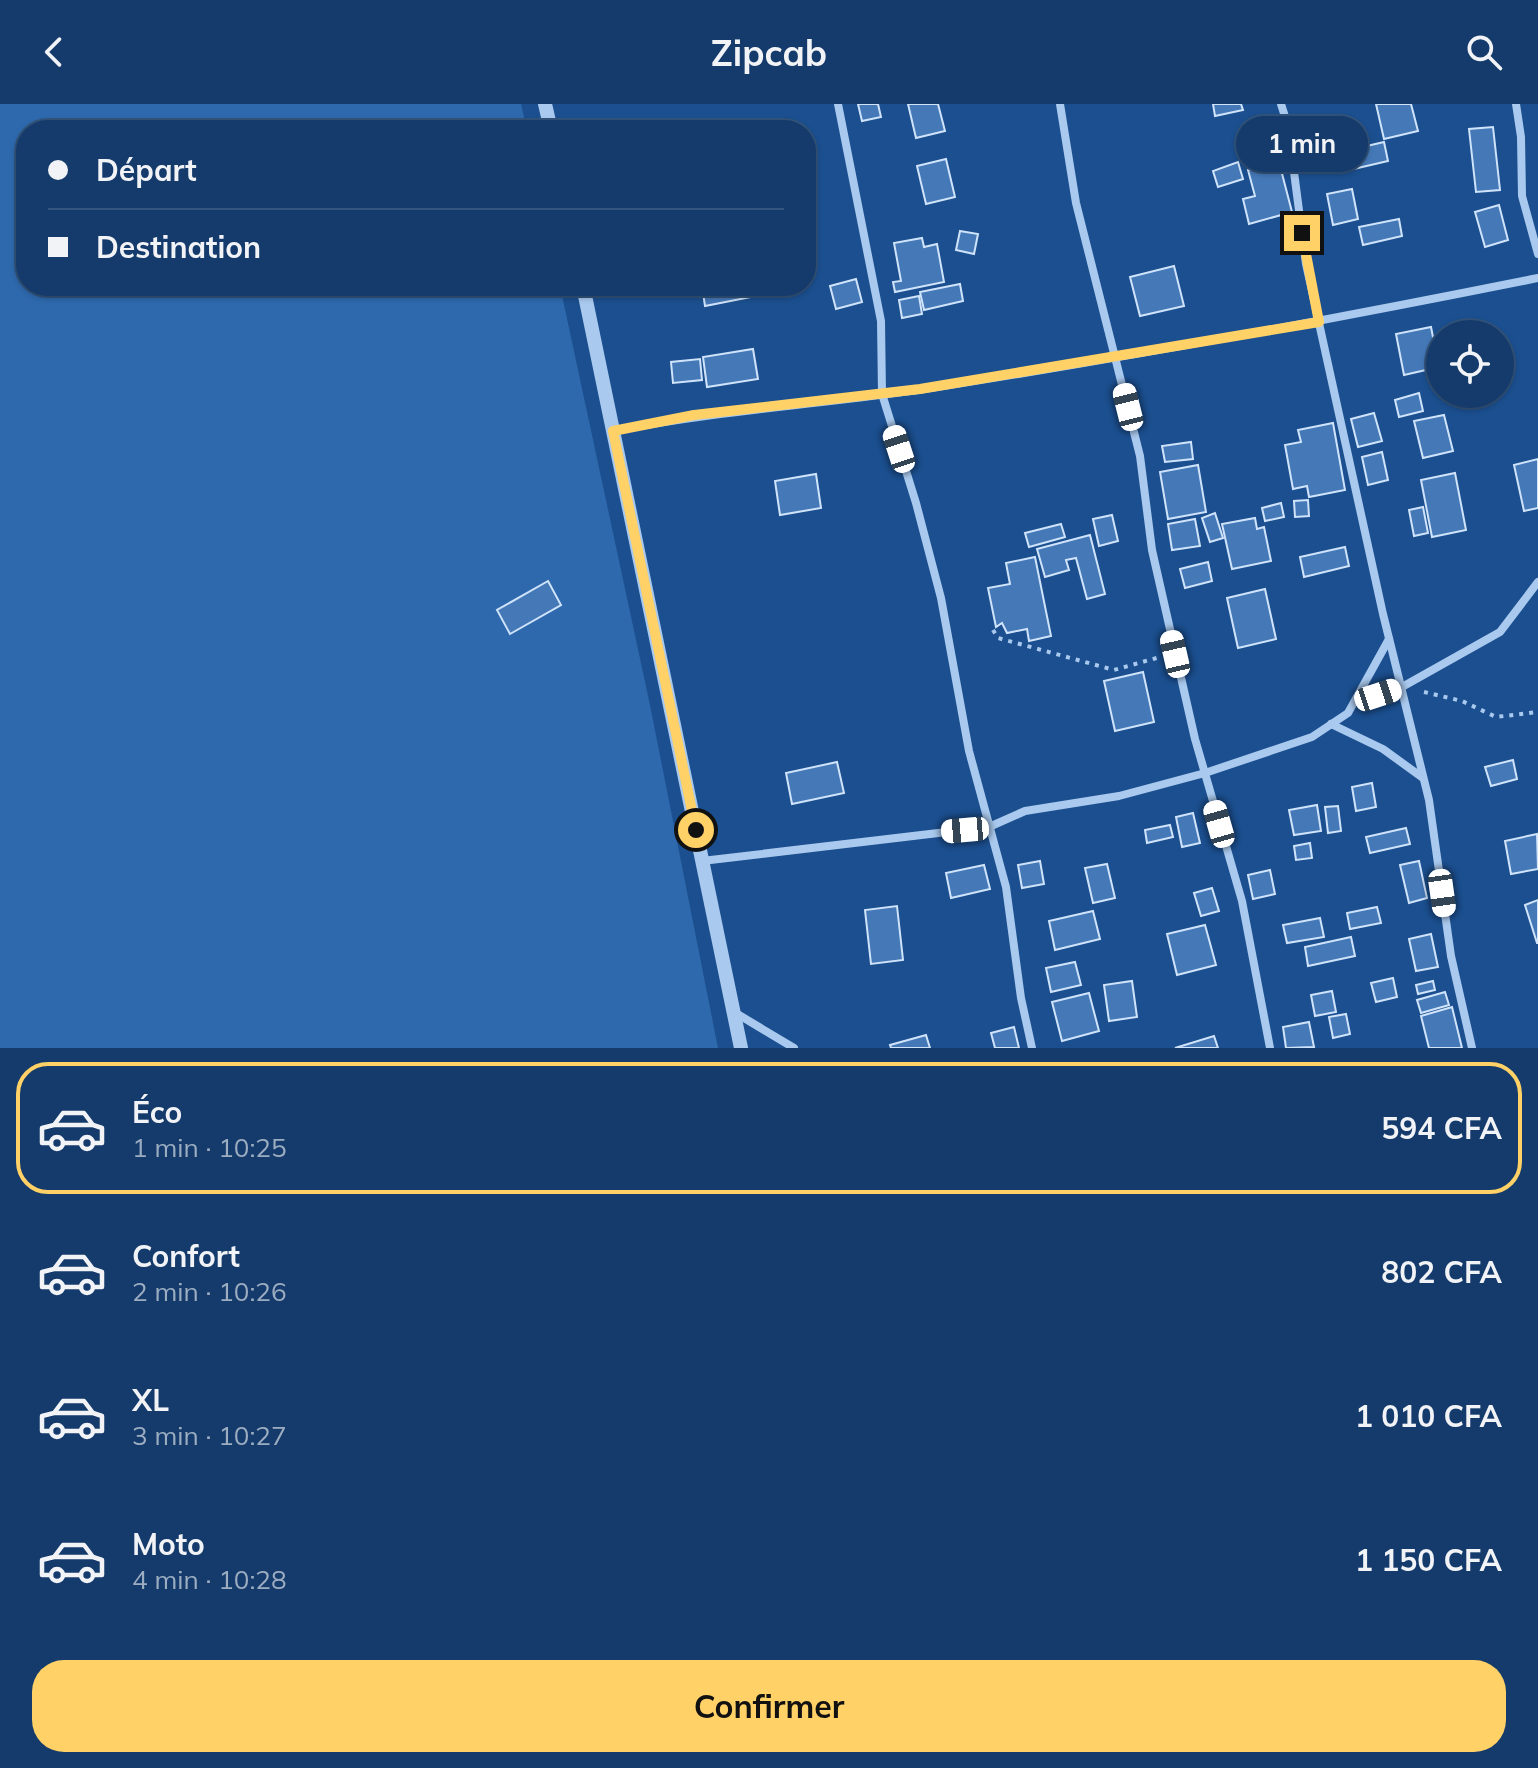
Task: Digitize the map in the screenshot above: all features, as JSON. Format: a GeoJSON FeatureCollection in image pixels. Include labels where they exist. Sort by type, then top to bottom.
{"type":"FeatureCollection","features":[{"type":"Feature","properties":{"kind":"street"},"geometry":{"type":"LineString","coordinates":[[838,104],[881,321],[882,394],[941,598],[969,751],[1006,887],[1032,1048]]}},
{"type":"Feature","properties":{"kind":"street"},"geometry":{"type":"LineString","coordinates":[[1060,104],[1076,203],[1140,456],[1152,550],[1175,654],[1242,901],[1270,1048]]}},
{"type":"Feature","properties":{"kind":"street"},"geometry":{"type":"LineString","coordinates":[[1281,104],[1288,126],[1306,264],[1389,639],[1424,778],[1451,956],[1472,1048]]}},
{"type":"Feature","properties":{"kind":"street"},"geometry":{"type":"LineString","coordinates":[[1516,104],[1521,137],[1522,196],[1538,254]]}},
{"type":"Feature","properties":{"kind":"street"},"geometry":{"type":"LineString","coordinates":[[613,431],[694,415],[882,394],[1116,358],[1319,322],[1538,278]]}},
{"type":"Feature","properties":{"kind":"street"},"geometry":{"type":"LineString","coordinates":[[585,296],[741,1048]]}},
{"type":"Feature","properties":{"kind":"street"},"geometry":{"type":"LineString","coordinates":[[1354,702],[1402,687],[1500,632],[1538,582]]}},
{"type":"Feature","properties":{"kind":"street"},"geometry":{"type":"LineString","coordinates":[[702,861],[989,827],[1025,811],[1119,796],[1205,773],[1312,737],[1348,713],[1389,639]]}},
{"type":"Feature","properties":{"kind":"street"},"geometry":{"type":"LineString","coordinates":[[1331,724],[1383,749],[1424,778]]}},
{"type":"Feature","properties":{"kind":"street"},"geometry":{"type":"LineString","coordinates":[[733,1011],[794,1048]]}},
{"type":"Feature","properties":{"kind":"path"},"geometry":{"type":"LineString","coordinates":[[993,630],[998,638],[1114,670],[1175,654]]}},
{"type":"Feature","properties":{"kind":"path"},"geometry":{"type":"LineString","coordinates":[[1402,687],[1462,701],[1496,717],[1538,712]]}},
{"type":"Feature","properties":{"kind":"shaded area"},"geometry":{"type":"Polygon","coordinates":[[[0,104],[521,104],[525,120],[16,120],[16,296],[562,296],[650,705],[718,1048],[0,1048],[0,104]]]}},
{"type":"Feature","properties":{"kind":"building"},"geometry":{"type":"Polygon","coordinates":[[[858,104],[878,104],[881,117],[862,121],[858,104]]]}},
{"type":"Feature","properties":{"kind":"building"},"geometry":{"type":"Polygon","coordinates":[[[908,104],[938,104],[945,131],[916,138],[908,104]]]}},
{"type":"Feature","properties":{"kind":"building"},"geometry":{"type":"Polygon","coordinates":[[[1213,104],[1241,104],[1243,110],[1215,116],[1213,104]]]}},
{"type":"Feature","properties":{"kind":"building"},"geometry":{"type":"Polygon","coordinates":[[[1376,104],[1411,104],[1418,131],[1384,139],[1376,104]]]}},
{"type":"Feature","properties":{"kind":"building"},"geometry":{"type":"Polygon","coordinates":[[[1493,127],[1500,190],[1476,192],[1469,129],[1493,127]]]}},
{"type":"Feature","properties":{"kind":"building"},"geometry":{"type":"Polygon","coordinates":[[[1384,142],[1388,161],[1345,171],[1341,152],[1384,142]]]}},
{"type":"Feature","properties":{"kind":"building"},"geometry":{"type":"Polygon","coordinates":[[[946,159],[955,197],[926,204],[917,166],[946,159]]]}},
{"type":"Feature","properties":{"kind":"building"},"geometry":{"type":"Polygon","coordinates":[[[1238,162],[1243,179],[1218,187],[1213,171],[1238,162]]]}},
{"type":"Feature","properties":{"kind":"building"},"geometry":{"type":"Polygon","coordinates":[[[1279,162],[1292,212],[1249,224],[1243,199],[1255,196],[1248,170],[1279,162]]]}},
{"type":"Feature","properties":{"kind":"building"},"geometry":{"type":"Polygon","coordinates":[[[1352,189],[1358,219],[1333,225],[1327,194],[1352,189]]]}},
{"type":"Feature","properties":{"kind":"building"},"geometry":{"type":"Polygon","coordinates":[[[1499,205],[1508,240],[1485,247],[1475,212],[1499,205]]]}},
{"type":"Feature","properties":{"kind":"building"},"geometry":{"type":"Polygon","coordinates":[[[1399,219],[1402,236],[1363,245],[1359,227],[1399,219]]]}},
{"type":"Feature","properties":{"kind":"building"},"geometry":{"type":"Polygon","coordinates":[[[960,231],[978,234],[974,254],[956,250],[960,231]]]}},
{"type":"Feature","properties":{"kind":"building"},"geometry":{"type":"Polygon","coordinates":[[[922,238],[924,247],[937,244],[944,282],[895,292],[893,282],[901,281],[894,243],[922,238]]]}},
{"type":"Feature","properties":{"kind":"building"},"geometry":{"type":"Polygon","coordinates":[[[1174,266],[1184,306],[1140,316],[1130,277],[1174,266]]]}},
{"type":"Feature","properties":{"kind":"building"},"geometry":{"type":"Polygon","coordinates":[[[856,279],[862,302],[836,309],[830,286],[856,279]]]}},
{"type":"Feature","properties":{"kind":"building"},"geometry":{"type":"Polygon","coordinates":[[[960,284],[963,301],[924,310],[920,292],[960,284]]]}},
{"type":"Feature","properties":{"kind":"building"},"geometry":{"type":"Polygon","coordinates":[[[704,296],[756,296],[705,306],[704,296]]]}},
{"type":"Feature","properties":{"kind":"building"},"geometry":{"type":"Polygon","coordinates":[[[919,296],[922,314],[902,318],[899,300],[919,296]]]}},
{"type":"Feature","properties":{"kind":"building"},"geometry":{"type":"Polygon","coordinates":[[[1426,328],[1426,370],[1404,375],[1396,334],[1426,328]]]}},
{"type":"Feature","properties":{"kind":"building"},"geometry":{"type":"Polygon","coordinates":[[[753,349],[758,379],[707,387],[703,357],[753,349]]]}},
{"type":"Feature","properties":{"kind":"building"},"geometry":{"type":"Polygon","coordinates":[[[700,359],[702,380],[673,383],[671,362],[700,359]]]}},
{"type":"Feature","properties":{"kind":"building"},"geometry":{"type":"Polygon","coordinates":[[[1419,393],[1423,411],[1399,417],[1395,400],[1419,393]]]}},
{"type":"Feature","properties":{"kind":"building"},"geometry":{"type":"Polygon","coordinates":[[[1374,413],[1382,441],[1358,447],[1351,419],[1374,413]]]}},
{"type":"Feature","properties":{"kind":"building"},"geometry":{"type":"Polygon","coordinates":[[[1444,415],[1453,451],[1423,458],[1414,421],[1444,415]]]}},
{"type":"Feature","properties":{"kind":"building"},"geometry":{"type":"Polygon","coordinates":[[[1333,423],[1345,490],[1309,497],[1307,486],[1293,489],[1285,445],[1301,442],[1298,430],[1333,423]]]}},
{"type":"Feature","properties":{"kind":"building"},"geometry":{"type":"Polygon","coordinates":[[[1191,442],[1193,459],[1165,462],[1162,446],[1191,442]]]}},
{"type":"Feature","properties":{"kind":"building"},"geometry":{"type":"Polygon","coordinates":[[[1382,452],[1388,480],[1368,485],[1362,457],[1382,452]]]}},
{"type":"Feature","properties":{"kind":"building"},"geometry":{"type":"Polygon","coordinates":[[[1538,459],[1538,508],[1524,511],[1514,465],[1538,459]]]}},
{"type":"Feature","properties":{"kind":"building"},"geometry":{"type":"Polygon","coordinates":[[[1198,465],[1206,512],[1168,519],[1160,472],[1198,465]]]}},
{"type":"Feature","properties":{"kind":"building"},"geometry":{"type":"Polygon","coordinates":[[[1455,473],[1466,530],[1432,537],[1421,480],[1455,473]]]}},
{"type":"Feature","properties":{"kind":"building"},"geometry":{"type":"Polygon","coordinates":[[[816,474],[821,508],[780,515],[775,481],[816,474]]]}},
{"type":"Feature","properties":{"kind":"building"},"geometry":{"type":"Polygon","coordinates":[[[1308,500],[1309,516],[1295,517],[1294,501],[1308,500]]]}},
{"type":"Feature","properties":{"kind":"building"},"geometry":{"type":"Polygon","coordinates":[[[1281,503],[1284,517],[1265,521],[1262,508],[1281,503]]]}},
{"type":"Feature","properties":{"kind":"building"},"geometry":{"type":"Polygon","coordinates":[[[1423,507],[1428,533],[1414,536],[1409,510],[1423,507]]]}},
{"type":"Feature","properties":{"kind":"building"},"geometry":{"type":"Polygon","coordinates":[[[1215,513],[1223,538],[1210,542],[1202,518],[1215,513]]]}},
{"type":"Feature","properties":{"kind":"building"},"geometry":{"type":"Polygon","coordinates":[[[1112,515],[1118,541],[1099,546],[1093,519],[1112,515]]]}},
{"type":"Feature","properties":{"kind":"building"},"geometry":{"type":"Polygon","coordinates":[[[1255,518],[1257,529],[1264,527],[1271,561],[1232,569],[1222,524],[1255,518]]]}},
{"type":"Feature","properties":{"kind":"building"},"geometry":{"type":"Polygon","coordinates":[[[1195,519],[1200,546],[1172,550],[1168,524],[1195,519]]]}},
{"type":"Feature","properties":{"kind":"building"},"geometry":{"type":"Polygon","coordinates":[[[1061,524],[1065,537],[1029,547],[1025,533],[1061,524]]]}},
{"type":"Feature","properties":{"kind":"building"},"geometry":{"type":"Polygon","coordinates":[[[1090,535],[1105,594],[1087,599],[1076,558],[1066,560],[1069,570],[1045,577],[1037,549],[1090,535]]]}},
{"type":"Feature","properties":{"kind":"building"},"geometry":{"type":"Polygon","coordinates":[[[1345,547],[1349,566],[1304,577],[1300,557],[1345,547]]]}},
{"type":"Feature","properties":{"kind":"building"},"geometry":{"type":"Polygon","coordinates":[[[1035,557],[1051,636],[1029,641],[1027,629],[1007,633],[1002,623],[996,627],[988,588],[1010,584],[1006,563],[1035,557]]]}},
{"type":"Feature","properties":{"kind":"building"},"geometry":{"type":"Polygon","coordinates":[[[1208,562],[1212,581],[1185,588],[1180,569],[1208,562]]]}},
{"type":"Feature","properties":{"kind":"building"},"geometry":{"type":"Polygon","coordinates":[[[548,581],[561,605],[510,634],[497,610],[548,581]]]}},
{"type":"Feature","properties":{"kind":"building"},"geometry":{"type":"Polygon","coordinates":[[[1265,589],[1276,639],[1238,648],[1227,598],[1265,589]]]}},
{"type":"Feature","properties":{"kind":"building"},"geometry":{"type":"Polygon","coordinates":[[[1143,672],[1154,722],[1115,731],[1104,681],[1143,672]]]}},
{"type":"Feature","properties":{"kind":"building"},"geometry":{"type":"Polygon","coordinates":[[[1513,760],[1517,779],[1491,786],[1485,767],[1513,760]]]}},
{"type":"Feature","properties":{"kind":"building"},"geometry":{"type":"Polygon","coordinates":[[[837,762],[844,793],[792,804],[786,773],[837,762]]]}},
{"type":"Feature","properties":{"kind":"building"},"geometry":{"type":"Polygon","coordinates":[[[1372,783],[1376,807],[1356,811],[1352,787],[1372,783]]]}},
{"type":"Feature","properties":{"kind":"building"},"geometry":{"type":"Polygon","coordinates":[[[1317,805],[1321,831],[1294,835],[1289,810],[1317,805]]]}},
{"type":"Feature","properties":{"kind":"building"},"geometry":{"type":"Polygon","coordinates":[[[1338,806],[1341,831],[1328,833],[1325,807],[1338,806]]]}},
{"type":"Feature","properties":{"kind":"building"},"geometry":{"type":"Polygon","coordinates":[[[1193,813],[1200,843],[1182,847],[1176,817],[1193,813]]]}},
{"type":"Feature","properties":{"kind":"building"},"geometry":{"type":"Polygon","coordinates":[[[1170,825],[1173,837],[1147,843],[1145,830],[1170,825]]]}},
{"type":"Feature","properties":{"kind":"building"},"geometry":{"type":"Polygon","coordinates":[[[1406,828],[1410,844],[1370,853],[1366,837],[1406,828]]]}},
{"type":"Feature","properties":{"kind":"building"},"geometry":{"type":"Polygon","coordinates":[[[1537,834],[1538,869],[1511,874],[1505,841],[1537,834]]]}},
{"type":"Feature","properties":{"kind":"building"},"geometry":{"type":"Polygon","coordinates":[[[1310,843],[1312,858],[1296,860],[1294,846],[1310,843]]]}},
{"type":"Feature","properties":{"kind":"building"},"geometry":{"type":"Polygon","coordinates":[[[1040,861],[1044,884],[1022,888],[1018,865],[1040,861]]]}},
{"type":"Feature","properties":{"kind":"building"},"geometry":{"type":"Polygon","coordinates":[[[1419,861],[1427,898],[1409,903],[1400,865],[1419,861]]]}},
{"type":"Feature","properties":{"kind":"building"},"geometry":{"type":"Polygon","coordinates":[[[1107,864],[1115,898],[1093,903],[1085,868],[1107,864]]]}},
{"type":"Feature","properties":{"kind":"building"},"geometry":{"type":"Polygon","coordinates":[[[984,865],[990,889],[951,898],[946,873],[984,865]]]}},
{"type":"Feature","properties":{"kind":"building"},"geometry":{"type":"Polygon","coordinates":[[[1270,870],[1275,894],[1253,899],[1248,875],[1270,870]]]}},
{"type":"Feature","properties":{"kind":"building"},"geometry":{"type":"Polygon","coordinates":[[[1212,888],[1219,911],[1201,916],[1194,893],[1212,888]]]}},
{"type":"Feature","properties":{"kind":"building"},"geometry":{"type":"Polygon","coordinates":[[[1538,900],[1538,943],[1537,943],[1525,905],[1538,900]]]}},
{"type":"Feature","properties":{"kind":"building"},"geometry":{"type":"Polygon","coordinates":[[[897,906],[903,960],[871,964],[865,910],[897,906]]]}},
{"type":"Feature","properties":{"kind":"building"},"geometry":{"type":"Polygon","coordinates":[[[1377,907],[1381,923],[1350,929],[1347,913],[1377,907]]]}},
{"type":"Feature","properties":{"kind":"building"},"geometry":{"type":"Polygon","coordinates":[[[1093,911],[1100,939],[1055,950],[1049,921],[1093,911]]]}},
{"type":"Feature","properties":{"kind":"building"},"geometry":{"type":"Polygon","coordinates":[[[1320,918],[1324,937],[1287,943],[1283,925],[1320,918]]]}},
{"type":"Feature","properties":{"kind":"building"},"geometry":{"type":"Polygon","coordinates":[[[1205,925],[1216,965],[1177,975],[1167,934],[1205,925]]]}},
{"type":"Feature","properties":{"kind":"building"},"geometry":{"type":"Polygon","coordinates":[[[1431,934],[1438,967],[1416,971],[1409,939],[1431,934]]]}},
{"type":"Feature","properties":{"kind":"building"},"geometry":{"type":"Polygon","coordinates":[[[1351,937],[1355,956],[1308,966],[1305,947],[1351,937]]]}},
{"type":"Feature","properties":{"kind":"building"},"geometry":{"type":"Polygon","coordinates":[[[1075,962],[1081,985],[1051,992],[1046,968],[1075,962]]]}},
{"type":"Feature","properties":{"kind":"building"},"geometry":{"type":"Polygon","coordinates":[[[1393,978],[1397,997],[1376,1002],[1371,983],[1393,978]]]}},
{"type":"Feature","properties":{"kind":"building"},"geometry":{"type":"Polygon","coordinates":[[[1132,981],[1137,1017],[1109,1021],[1104,985],[1132,981]]]}},
{"type":"Feature","properties":{"kind":"building"},"geometry":{"type":"Polygon","coordinates":[[[1433,981],[1435,990],[1418,994],[1416,985],[1433,981]]]}},
{"type":"Feature","properties":{"kind":"building"},"geometry":{"type":"Polygon","coordinates":[[[1332,991],[1336,1012],[1315,1016],[1311,995],[1332,991]]]}},
{"type":"Feature","properties":{"kind":"building"},"geometry":{"type":"Polygon","coordinates":[[[1445,992],[1449,1005],[1421,1013],[1417,1000],[1445,992]]]}},
{"type":"Feature","properties":{"kind":"building"},"geometry":{"type":"Polygon","coordinates":[[[1089,993],[1099,1031],[1062,1041],[1052,1002],[1089,993]]]}},
{"type":"Feature","properties":{"kind":"building"},"geometry":{"type":"Polygon","coordinates":[[[1452,1007],[1462,1048],[1429,1048],[1421,1016],[1452,1007]]]}},
{"type":"Feature","properties":{"kind":"building"},"geometry":{"type":"Polygon","coordinates":[[[1346,1014],[1350,1034],[1333,1038],[1329,1017],[1346,1014]]]}},
{"type":"Feature","properties":{"kind":"building"},"geometry":{"type":"Polygon","coordinates":[[[1309,1022],[1314,1047],[1286,1048],[1283,1027],[1309,1022]]]}},
{"type":"Feature","properties":{"kind":"building"},"geometry":{"type":"Polygon","coordinates":[[[1014,1027],[1019,1048],[995,1048],[991,1033],[1014,1027]]]}},
{"type":"Feature","properties":{"kind":"building"},"geometry":{"type":"Polygon","coordinates":[[[926,1035],[930,1048],[891,1048],[890,1045],[926,1035]]]}},
{"type":"Feature","properties":{"kind":"building"},"geometry":{"type":"Polygon","coordinates":[[[1214,1036],[1218,1048],[1175,1048],[1214,1036]]]}},
{"type":"Feature","properties":{"kind":"route"},"geometry":{"type":"LineString","coordinates":[[696,830],[613,431],[694,415],[920,389],[1319,322],[1302,233]]}}]}
